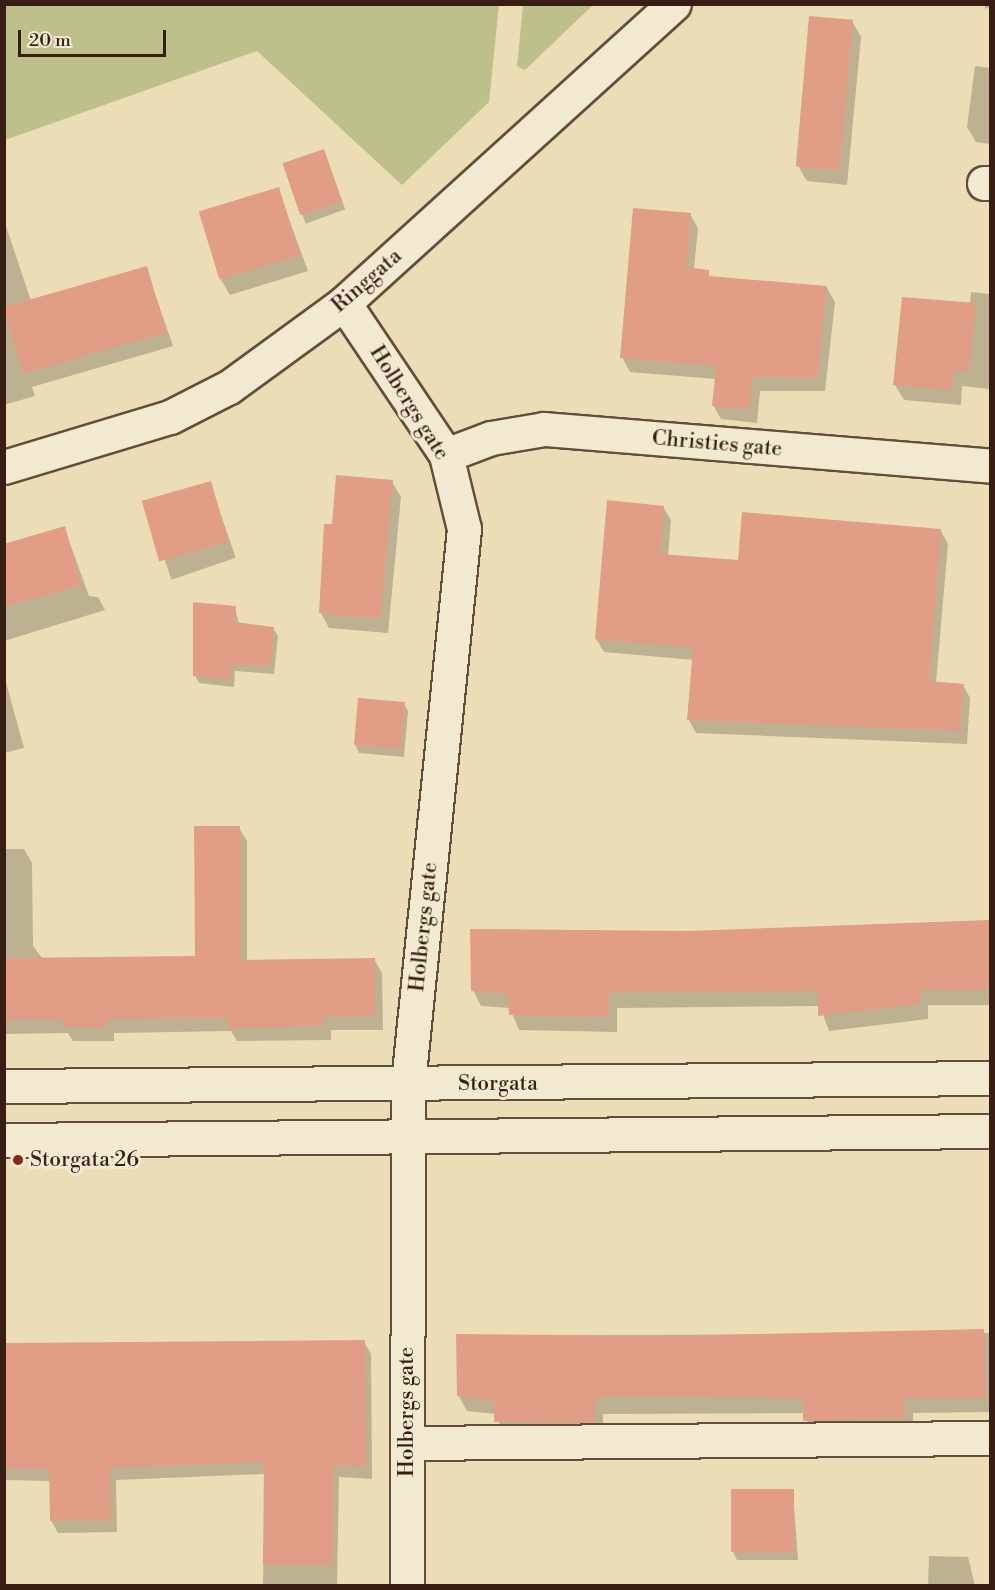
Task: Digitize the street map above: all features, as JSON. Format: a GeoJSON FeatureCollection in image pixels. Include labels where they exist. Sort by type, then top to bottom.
{"type":"FeatureCollection","features":[{"type":"Feature","properties":{"kind":"street","name":"Ringgata"},"geometry":{"type":"LineString","coordinates":[[4,467],[170,417],[229,387],[344,303],[674,4]]}},
{"type":"Feature","properties":{"kind":"street","name":"Holbergs gate"},"geometry":{"type":"LineString","coordinates":[[344,303],[446,455],[464,529],[408,1083],[407,1586]]}},
{"type":"Feature","properties":{"kind":"street","name":"Christies gate"},"geometry":{"type":"LineString","coordinates":[[446,455],[491,438],[544,429],[990,466]]}},
{"type":"Feature","properties":{"kind":"street","name":"Storgata"},"geometry":{"type":"LineString","coordinates":[[4,1086],[990,1078]]}},
{"type":"Feature","properties":{"kind":"street"},"geometry":{"type":"LineString","coordinates":[[4,1140],[990,1131]]}},
{"type":"Feature","properties":{"kind":"street"},"geometry":{"type":"LineString","coordinates":[[407,1443],[990,1438]]}},
{"type":"Feature","properties":{"kind":"green space"},"geometry":{"type":"Polygon","coordinates":[[[523,4],[593,5],[525,70],[517,66],[523,4]]]}},
{"type":"Feature","properties":{"kind":"green space"},"geometry":{"type":"Polygon","coordinates":[[[4,5],[499,5],[489,102],[402,185],[257,51],[5,140],[4,5]]]}},
{"type":"Feature","properties":{"kind":"building"},"geometry":{"type":"Polygon","coordinates":[[[809,16],[853,20],[840,170],[796,166],[809,16]]]}},
{"type":"Feature","properties":{"kind":"building"},"geometry":{"type":"Polygon","coordinates":[[[324,149],[342,201],[300,215],[282,163],[324,149]]]}},
{"type":"Feature","properties":{"kind":"building"},"geometry":{"type":"Polygon","coordinates":[[[279,187],[300,255],[219,279],[199,212],[279,187]]]}},
{"type":"Feature","properties":{"kind":"building"},"geometry":{"type":"Polygon","coordinates":[[[633,208],[691,213],[686,267],[709,270],[709,276],[827,286],[817,378],[752,377],[749,409],[712,406],[716,366],[620,358],[633,208]]]}},
{"type":"Feature","properties":{"kind":"building"},"geometry":{"type":"Polygon","coordinates":[[[147,266],[166,332],[23,373],[4,307],[147,266]]]}},
{"type":"Feature","properties":{"kind":"building"},"geometry":{"type":"Polygon","coordinates":[[[902,297],[976,303],[969,373],[954,371],[952,390],[893,385],[902,297]]]}},
{"type":"Feature","properties":{"kind":"building"},"geometry":{"type":"Polygon","coordinates":[[[336,475],[393,480],[380,619],[319,613],[324,524],[332,524],[336,475]]]}},
{"type":"Feature","properties":{"kind":"building"},"geometry":{"type":"Polygon","coordinates":[[[211,481],[228,542],[159,561],[142,501],[211,481]]]}},
{"type":"Feature","properties":{"kind":"building"},"geometry":{"type":"Polygon","coordinates":[[[607,500],[664,506],[660,554],[738,560],[742,512],[941,529],[929,681],[964,684],[960,731],[687,720],[693,648],[595,639],[607,500]]]}},
{"type":"Feature","properties":{"kind":"building"},"geometry":{"type":"Polygon","coordinates":[[[65,526],[81,585],[4,607],[4,544],[65,526]]]}},
{"type":"Feature","properties":{"kind":"building"},"geometry":{"type":"Polygon","coordinates":[[[193,602],[236,606],[235,622],[274,627],[270,667],[232,664],[230,680],[193,676],[193,602]]]}},
{"type":"Feature","properties":{"kind":"building"},"geometry":{"type":"Polygon","coordinates":[[[358,698],[405,702],[401,749],[354,745],[358,698]]]}},
{"type":"Feature","properties":{"kind":"building"},"geometry":{"type":"Polygon","coordinates":[[[194,826],[240,826],[240,960],[375,958],[375,1016],[323,1017],[323,1026],[228,1028],[228,1018],[107,1019],[107,1027],[63,1028],[63,1019],[4,1020],[4,958],[195,956],[194,826]]]}},
{"type":"Feature","properties":{"kind":"building"},"geometry":{"type":"Polygon","coordinates":[[[990,920],[990,990],[920,990],[920,1004],[818,1016],[818,991],[617,992],[609,993],[609,1017],[509,1015],[508,994],[471,991],[470,929],[687,931],[990,920]]]}},
{"type":"Feature","properties":{"kind":"building"},"geometry":{"type":"Polygon","coordinates":[[[984,1329],[986,1398],[905,1398],[905,1418],[803,1421],[803,1398],[603,1396],[595,1399],[595,1423],[494,1422],[494,1400],[457,1396],[456,1334],[674,1336],[984,1329]]]}},
{"type":"Feature","properties":{"kind":"building"},"geometry":{"type":"Polygon","coordinates":[[[365,1340],[366,1467],[333,1466],[333,1565],[263,1565],[264,1462],[110,1468],[111,1520],[50,1521],[49,1469],[4,1468],[4,1343],[365,1340]]]}},
{"type":"Feature","properties":{"kind":"building"},"geometry":{"type":"Polygon","coordinates":[[[731,1489],[794,1489],[794,1552],[731,1552],[731,1489]]]}},
{"type":"Feature","properties":{"kind":"place","name":"Storgata 26"},"geometry":{"type":"Point","coordinates":[18,1160]}}]}
